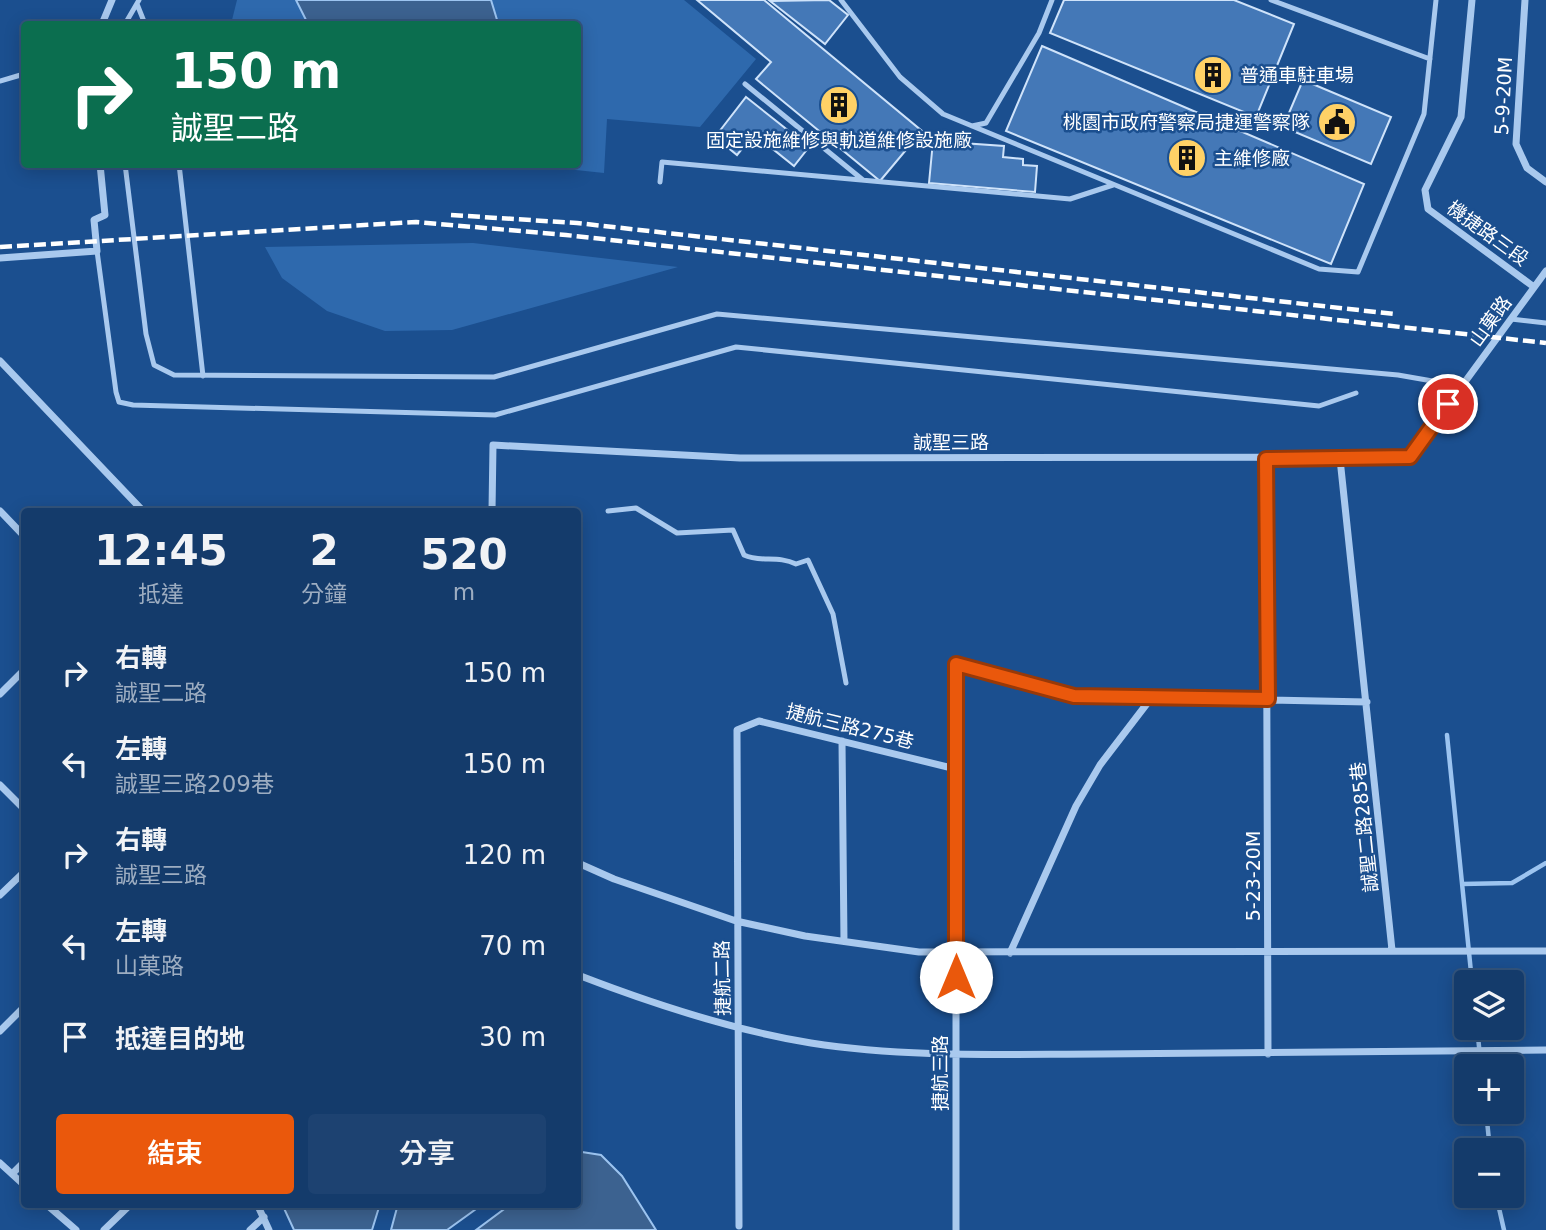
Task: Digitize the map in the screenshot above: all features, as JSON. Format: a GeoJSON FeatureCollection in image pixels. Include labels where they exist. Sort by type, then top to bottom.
{"type":"FeatureCollection","features":[{"type":"Feature","properties":{"kind":"street"},"geometry":{"type":"LineString","coordinates":[[103,21],[113,0]]}},
{"type":"Feature","properties":{"kind":"street","name":"機捷路三段"},"geometry":{"type":"LineString","coordinates":[[1472,0],[1461,117],[1425,190],[1429,209],[1534,287]]}},
{"type":"Feature","properties":{"kind":"street","name":"5-9-20M"},"geometry":{"type":"LineString","coordinates":[[1525,0],[1516,145],[1527,169],[1546,182]]}},
{"type":"Feature","properties":{"kind":"street"},"geometry":{"type":"LineString","coordinates":[[0,258],[97,251],[94,220],[105,215],[100,168]]}},
{"type":"Feature","properties":{"kind":"street","name":"山菓路"},"geometry":{"type":"LineString","coordinates":[[1410,457],[1546,271]]}},
{"type":"Feature","properties":{"kind":"street"},"geometry":{"type":"LineString","coordinates":[[0,361],[140,508]]}},
{"type":"Feature","properties":{"kind":"street","name":"誠聖三路"},"geometry":{"type":"LineString","coordinates":[[492,508],[493,445],[740,458],[1410,457]]}},
{"type":"Feature","properties":{"kind":"street","name":"5-23-20M"},"geometry":{"type":"LineString","coordinates":[[1266,459],[1268,1054]]}},
{"type":"Feature","properties":{"kind":"street","name":"誠聖二路285巷"},"geometry":{"type":"LineString","coordinates":[[1340,459],[1392,950]]}},
{"type":"Feature","properties":{"kind":"street"},"geometry":{"type":"LineString","coordinates":[[0,511],[21,533]]}},
{"type":"Feature","properties":{"kind":"street","name":"捷航三路"},"geometry":{"type":"LineString","coordinates":[[956,1230],[956,664],[1074,696],[1153,697]]}},
{"type":"Feature","properties":{"kind":"street"},"geometry":{"type":"LineString","coordinates":[[0,694],[21,673]]}},
{"type":"Feature","properties":{"kind":"street"},"geometry":{"type":"LineString","coordinates":[[1010,953],[1076,806],[1100,765],[1153,697],[1367,702]]}},
{"type":"Feature","properties":{"kind":"street","name":"捷航三路275巷"},"geometry":{"type":"LineString","coordinates":[[737,730],[760,721],[956,769]]}},
{"type":"Feature","properties":{"kind":"street","name":"捷航二路"},"geometry":{"type":"LineString","coordinates":[[737,730],[739,1226]]}},
{"type":"Feature","properties":{"kind":"street"},"geometry":{"type":"LineString","coordinates":[[842,741],[844,942]]}},
{"type":"Feature","properties":{"kind":"street"},"geometry":{"type":"LineString","coordinates":[[0,785],[21,806]]}},
{"type":"Feature","properties":{"kind":"street"},"geometry":{"type":"LineString","coordinates":[[581,864],[614,879],[736,921],[844,942],[919,952],[1546,951]]}},
{"type":"Feature","properties":{"kind":"street"},"geometry":{"type":"LineString","coordinates":[[0,895],[21,875]]}},
{"type":"Feature","properties":{"kind":"street"},"geometry":{"type":"LineString","coordinates":[[581,976],[642,999],[738,1028],[812,1043],[895,1052],[1268,1054],[1546,1050]]}},
{"type":"Feature","properties":{"kind":"street"},"geometry":{"type":"LineString","coordinates":[[0,1031],[21,1010]]}},
{"type":"Feature","properties":{"kind":"street"},"geometry":{"type":"LineString","coordinates":[[0,1163],[21,1182]]}},
{"type":"Feature","properties":{"kind":"street"},"geometry":{"type":"LineString","coordinates":[[12,1174],[21,1164]]}},
{"type":"Feature","properties":{"kind":"street"},"geometry":{"type":"LineString","coordinates":[[51,1208],[76,1230]]}},
{"type":"Feature","properties":{"kind":"street"},"geometry":{"type":"LineString","coordinates":[[104,1230],[127,1208]]}},
{"type":"Feature","properties":{"kind":"street"},"geometry":{"type":"LineString","coordinates":[[259,1208],[269,1230]]}},
{"type":"Feature","properties":{"kind":"street"},"geometry":{"type":"LineString","coordinates":[[250,1230],[264,1217]]}},
{"type":"Feature","properties":{"kind":"lane"},"geometry":{"type":"LineString","coordinates":[[841,0],[900,77],[943,114],[1319,269],[1357,272],[1424,114],[1436,0]]}},
{"type":"Feature","properties":{"kind":"lane"},"geometry":{"type":"LineString","coordinates":[[972,126],[986,123],[1039,33],[1052,0]]}},
{"type":"Feature","properties":{"kind":"lane"},"geometry":{"type":"LineString","coordinates":[[1271,0],[1430,59]]}},
{"type":"Feature","properties":{"kind":"lane"},"geometry":{"type":"LineString","coordinates":[[127,21],[138,2]]}},
{"type":"Feature","properties":{"kind":"lane"},"geometry":{"type":"LineString","coordinates":[[138,2],[144,21]]}},
{"type":"Feature","properties":{"kind":"lane"},"geometry":{"type":"LineString","coordinates":[[0,81],[21,75]]}},
{"type":"Feature","properties":{"kind":"lane"},"geometry":{"type":"LineString","coordinates":[[745,84],[863,180]]}},
{"type":"Feature","properties":{"kind":"lane"},"geometry":{"type":"LineString","coordinates":[[660,182],[662,162],[1070,199],[1113,185]]}},
{"type":"Feature","properties":{"kind":"lane"},"geometry":{"type":"LineString","coordinates":[[125,168],[146,334],[154,365],[174,376],[494,377],[717,314],[1398,375],[1461,387]]}},
{"type":"Feature","properties":{"kind":"lane"},"geometry":{"type":"LineString","coordinates":[[179,168],[203,376]]}},
{"type":"Feature","properties":{"kind":"lane"},"geometry":{"type":"LineString","coordinates":[[97,251],[116,392],[119,402],[133,405],[495,415],[736,347],[1319,406],[1356,393]]}},
{"type":"Feature","properties":{"kind":"lane"},"geometry":{"type":"LineString","coordinates":[[1511,319],[1546,323]]}},
{"type":"Feature","properties":{"kind":"lane"},"geometry":{"type":"LineString","coordinates":[[608,511],[636,508],[677,533],[733,530],[744,555],[753,560],[783,557],[796,564],[808,560],[834,614],[846,683]]}},
{"type":"Feature","properties":{"kind":"shaded area"},"geometry":{"type":"Polygon","coordinates":[[[237,0],[684,0],[756,59],[700,127],[607,119],[604,173],[557,168],[581,168],[581,21],[232,21],[237,0]]]}},
{"type":"Feature","properties":{"kind":"shaded area"},"geometry":{"type":"Polygon","coordinates":[[[296,0],[491,0],[497,21],[306,21],[296,0]]]}},
{"type":"Feature","properties":{"kind":"shaded area"},"geometry":{"type":"Polygon","coordinates":[[[473,243],[678,267],[452,330],[385,331],[327,311],[282,278],[265,247],[473,243]]]}},
{"type":"Feature","properties":{"kind":"shaded area"},"geometry":{"type":"Polygon","coordinates":[[[581,1153],[601,1155],[622,1176],[656,1230],[476,1230],[506,1208],[581,1208],[581,1153]]]}},
{"type":"Feature","properties":{"kind":"shaded area"},"geometry":{"type":"Polygon","coordinates":[[[284,1208],[379,1208],[372,1230],[294,1230],[284,1208]]]}},
{"type":"Feature","properties":{"kind":"shaded area"},"geometry":{"type":"Polygon","coordinates":[[[397,1208],[477,1208],[447,1230],[391,1230],[397,1208]]]}},
{"type":"Feature","properties":{"kind":"building","name":"固定設施維修與軌道維修設施廠"},"geometry":{"type":"Polygon","coordinates":[[[697,0],[764,0],[922,131],[880,181],[756,79],[771,62],[697,0]]]}},
{"type":"Feature","properties":{"kind":"building"},"geometry":{"type":"Polygon","coordinates":[[[829,0],[848,15],[825,44],[770,1],[829,0]]]}},
{"type":"Feature","properties":{"kind":"building","name":"普通車駐車場"},"geometry":{"type":"Polygon","coordinates":[[[1064,0],[1234,0],[1294,24],[1256,117],[1050,33],[1064,0]]]}},
{"type":"Feature","properties":{"kind":"building","name":"主維修廠"},"geometry":{"type":"Polygon","coordinates":[[[1042,46],[1364,184],[1331,264],[1006,131],[1042,46]]]}},
{"type":"Feature","properties":{"kind":"building","name":"桃園市政府警察局捷運警察隊"},"geometry":{"type":"Polygon","coordinates":[[[1303,80],[1391,117],[1371,164],[1283,127],[1303,80]]]}},
{"type":"Feature","properties":{"kind":"building"},"geometry":{"type":"Polygon","coordinates":[[[746,97],[809,147],[794,166],[754,134],[737,155],[715,137],[746,97]]]}},
{"type":"Feature","properties":{"kind":"building"},"geometry":{"type":"Polygon","coordinates":[[[933,141],[1004,146],[1003,157],[1023,159],[1023,165],[1037,166],[1035,192],[929,183],[933,141]]]}},
{"type":"Feature","properties":{"kind":"waterway"},"geometry":{"type":"LineString","coordinates":[[1447,735],[1471,970]]}},
{"type":"Feature","properties":{"kind":"waterway"},"geometry":{"type":"LineString","coordinates":[[1462,884],[1512,883],[1546,863]]}},
{"type":"Feature","properties":{"kind":"waterway"},"geometry":{"type":"LineString","coordinates":[[1478,1040],[1480,1054]]}},
{"type":"Feature","properties":{"kind":"waterway"},"geometry":{"type":"LineString","coordinates":[[1487,1124],[1489,1138]]}},
{"type":"Feature","properties":{"kind":"waterway"},"geometry":{"type":"LineString","coordinates":[[1499,1208],[1504,1230]]}},
{"type":"Feature","properties":{"kind":"railway"},"geometry":{"type":"LineString","coordinates":[[451,215],[577,223],[1394,314]]}},
{"type":"Feature","properties":{"kind":"railway"},"geometry":{"type":"LineString","coordinates":[[0,247],[416,222],[566,235],[1546,343]]}},
{"type":"Feature","properties":{"kind":"place","name":"普通車駐車場"},"geometry":{"type":"Point","coordinates":[1213,75]}},
{"type":"Feature","properties":{"kind":"place","name":"固定設施維修與軌道維修設施廠"},"geometry":{"type":"Point","coordinates":[839,105]}},
{"type":"Feature","properties":{"kind":"place","name":"桃園市政府警察局捷運警察隊"},"geometry":{"type":"Point","coordinates":[1337,122]}},
{"type":"Feature","properties":{"kind":"place","name":"主維修廠"},"geometry":{"type":"Point","coordinates":[1187,158]}},
{"type":"Feature","properties":{"kind":"route"},"geometry":{"type":"LineString","coordinates":[[956,977],[956,664],[1074,696],[1268,699],[1266,459],[1410,457],[1448,404]]}}]}
